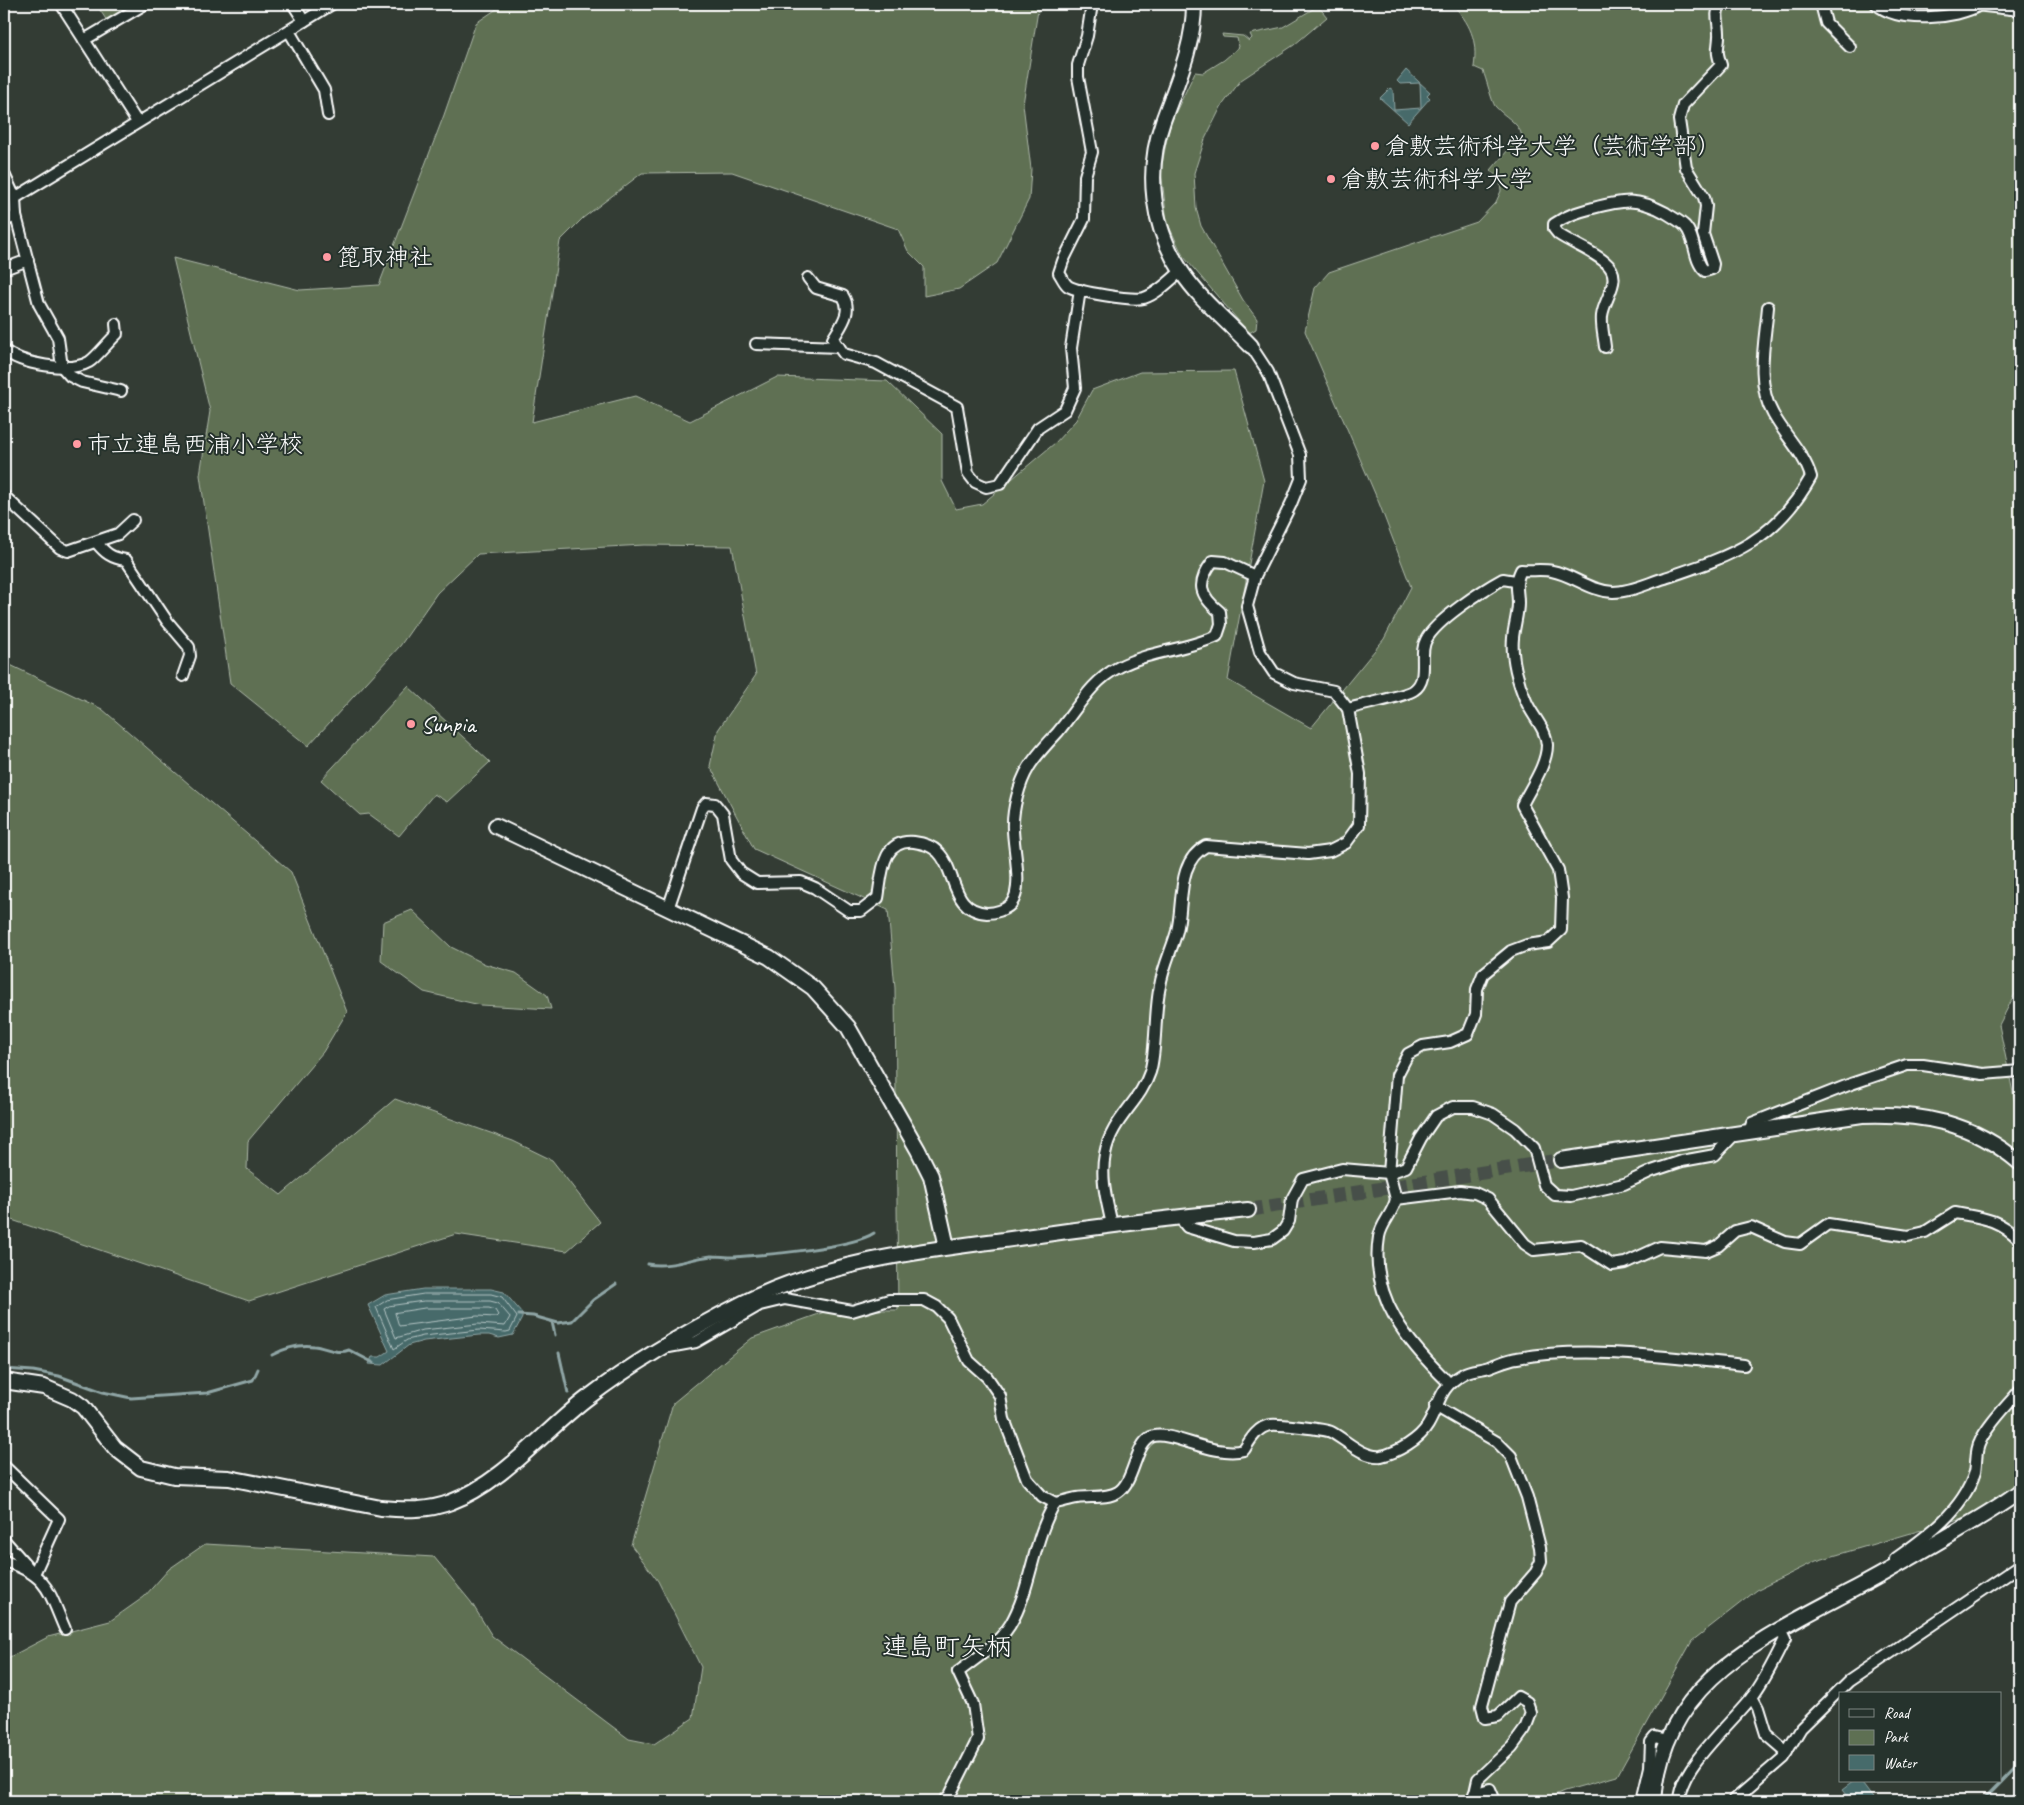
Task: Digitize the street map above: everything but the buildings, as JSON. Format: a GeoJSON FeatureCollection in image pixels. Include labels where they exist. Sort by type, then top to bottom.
{"type":"FeatureCollection","features":[{"type":"Feature","properties":{"kind":"street"},"geometry":{"type":"LineString","coordinates":[[61,4],[137,122]]}},
{"type":"Feature","properties":{"kind":"street"},"geometry":{"type":"LineString","coordinates":[[84,40],[145,4]]}},
{"type":"Feature","properties":{"kind":"street"},"geometry":{"type":"LineString","coordinates":[[293,4],[304,21]]}},
{"type":"Feature","properties":{"kind":"street"},"geometry":{"type":"LineString","coordinates":[[15,198],[332,4]]}},
{"type":"Feature","properties":{"kind":"street"},"geometry":{"type":"LineString","coordinates":[[1092,4],[1087,36],[1078,65],[1078,77],[1092,152],[1085,176],[1084,219],[1062,261],[1059,273],[1067,285],[1080,290],[1144,298],[1164,286],[1181,271]]}},
{"type":"Feature","properties":{"kind":"street"},"geometry":{"type":"LineString","coordinates":[[1112,1225],[1102,1177],[1105,1153],[1111,1130],[1135,1098],[1150,1072],[1160,986],[1177,930],[1184,872],[1196,852],[1206,846],[1308,854],[1330,851],[1346,843],[1359,825],[1360,774],[1348,708],[1334,691],[1294,684],[1274,673],[1260,652],[1247,606],[1255,576],[1292,504],[1301,479],[1300,455],[1268,372],[1251,346],[1181,271],[1157,220],[1153,194],[1153,169],[1156,145],[1162,123],[1185,64],[1194,20],[1194,4]]}},
{"type":"Feature","properties":{"kind":"street"},"geometry":{"type":"LineString","coordinates":[[1605,347],[1602,314],[1614,281],[1614,272],[1608,263],[1594,253],[1558,234],[1554,229],[1554,224],[1566,215],[1618,202],[1633,201],[1648,204],[1684,225],[1692,236],[1701,267],[1705,271],[1712,269],[1713,264],[1703,234],[1706,206],[1704,197],[1686,168],[1679,120],[1683,105],[1721,65],[1716,50],[1719,35],[1717,11],[1720,4]]}},
{"type":"Feature","properties":{"kind":"street"},"geometry":{"type":"LineString","coordinates":[[1822,4],[1826,23],[1850,47]]}},
{"type":"Feature","properties":{"kind":"street"},"geometry":{"type":"LineString","coordinates":[[1876,4],[1890,11],[1914,17],[1950,15],[1970,11],[1980,5]]}},
{"type":"Feature","properties":{"kind":"street"},"geometry":{"type":"LineString","coordinates":[[1967,4],[2020,10]]}},
{"type":"Feature","properties":{"kind":"street"},"geometry":{"type":"LineString","coordinates":[[288,31],[324,90],[328,115]]}},
{"type":"Feature","properties":{"kind":"street"},"geometry":{"type":"LineString","coordinates":[[4,174],[15,198],[16,216],[39,304],[58,338],[62,367],[70,376],[82,382],[121,391]]}},
{"type":"Feature","properties":{"kind":"street"},"geometry":{"type":"LineString","coordinates":[[4,221],[16,216]]}},
{"type":"Feature","properties":{"kind":"street"},"geometry":{"type":"LineString","coordinates":[[4,270],[28,260]]}},
{"type":"Feature","properties":{"kind":"street"},"geometry":{"type":"LineString","coordinates":[[808,278],[816,288],[843,296],[848,304],[848,312],[833,339],[844,354],[876,363],[957,407],[968,473],[975,482],[986,487],[1000,484],[1038,428],[1065,410],[1075,388],[1071,348],[1080,290]]}},
{"type":"Feature","properties":{"kind":"street"},"geometry":{"type":"LineString","coordinates":[[1449,1383],[1423,1358],[1402,1331],[1381,1289],[1377,1263],[1379,1236],[1382,1227],[1394,1210],[1396,1199],[1389,1174],[1397,1075],[1408,1054],[1423,1046],[1450,1042],[1468,1034],[1476,1014],[1477,989],[1483,974],[1511,951],[1527,945],[1548,942],[1562,930],[1562,898],[1558,870],[1522,805],[1542,764],[1547,746],[1544,730],[1534,718],[1525,700],[1516,668],[1512,640],[1518,604],[1515,581],[1521,570],[1552,571],[1596,589],[1614,592],[1632,590],[1716,561],[1743,549],[1765,534],[1803,492],[1811,477],[1806,462],[1772,413],[1765,389],[1762,360],[1768,307]]}},
{"type":"Feature","properties":{"kind":"street"},"geometry":{"type":"LineString","coordinates":[[4,350],[10,355],[26,361],[62,367],[77,367],[91,361],[104,345],[117,334],[116,324]]}},
{"type":"Feature","properties":{"kind":"street"},"geometry":{"type":"LineString","coordinates":[[756,344],[838,347]]}},
{"type":"Feature","properties":{"kind":"street"},"geometry":{"type":"LineString","coordinates":[[4,496],[60,548],[68,551],[118,534],[133,520]]}},
{"type":"Feature","properties":{"kind":"street"},"geometry":{"type":"LineString","coordinates":[[96,542],[106,554],[114,559],[126,560],[157,607],[189,647],[190,656],[183,676]]}},
{"type":"Feature","properties":{"kind":"street"},"geometry":{"type":"LineString","coordinates":[[668,909],[702,808],[706,803],[715,804],[723,814],[730,860],[741,872],[757,883],[801,882],[815,888],[849,911],[861,911],[878,898],[880,870],[889,852],[905,842],[923,843],[938,852],[963,902],[980,913],[1000,911],[1011,904],[1015,892],[1017,879],[1012,828],[1016,806],[1028,767],[1094,684],[1120,667],[1217,636],[1221,624],[1220,612],[1209,603],[1202,591],[1205,572],[1212,562],[1225,562],[1255,576]]}},
{"type":"Feature","properties":{"kind":"street"},"geometry":{"type":"LineString","coordinates":[[1348,708],[1414,691],[1422,682],[1425,641],[1433,630],[1482,590],[1503,579],[1515,581]]}},
{"type":"Feature","properties":{"kind":"street"},"geometry":{"type":"LineString","coordinates":[[496,826],[775,961],[813,988],[848,1027],[922,1158],[931,1176],[947,1247]]}},
{"type":"Feature","properties":{"kind":"street"},"geometry":{"type":"LineString","coordinates":[[1749,1132],[1752,1123],[1851,1084],[1907,1065],[1923,1065],[1983,1074],[2020,1071]]}},
{"type":"Feature","properties":{"kind":"street"},"geometry":{"type":"LineString","coordinates":[[1179,1217],[1187,1227],[1234,1242],[1272,1239],[1283,1231],[1289,1221],[1292,1199],[1303,1179],[1342,1169],[1389,1174],[1406,1167],[1421,1138],[1436,1116],[1453,1107],[1473,1107],[1493,1114],[1521,1134],[1534,1148],[1544,1185],[1555,1195],[1571,1196],[1624,1184],[1652,1171],[1682,1161],[1715,1155],[1734,1135]]}},
{"type":"Feature","properties":{"kind":"street"},"geometry":{"type":"LineString","coordinates":[[1562,1160],[1862,1115],[1897,1114],[1932,1118],[1969,1130],[1994,1142],[2020,1163]]}},
{"type":"Feature","properties":{"kind":"street"},"geometry":{"type":"LineString","coordinates":[[1396,1199],[1460,1191],[1475,1193],[1488,1199],[1525,1244],[1534,1250],[1582,1245],[1612,1264],[1624,1263],[1660,1247],[1706,1251],[1718,1246],[1735,1231],[1743,1228],[1751,1227],[1785,1242],[1800,1244],[1828,1224],[1908,1236],[1925,1232],[1955,1213],[1992,1220],[2007,1227],[2020,1240]]}},
{"type":"Feature","properties":{"kind":"street"},"geometry":{"type":"LineString","coordinates":[[4,1381],[44,1387],[72,1399],[83,1407],[115,1448],[140,1468],[174,1476],[229,1478],[381,1508],[404,1510],[431,1508],[451,1503],[490,1481],[586,1399],[661,1348],[742,1304],[787,1284],[888,1258],[947,1247],[1112,1225],[1248,1210]]}},
{"type":"Feature","properties":{"kind":"street"},"geometry":{"type":"LineString","coordinates":[[661,1348],[696,1342],[760,1305],[785,1299],[852,1311],[890,1300],[924,1300],[937,1307],[948,1318],[969,1361],[987,1377],[1000,1396],[1004,1419],[1028,1479],[1042,1496],[1055,1503],[1078,1498],[1107,1496],[1118,1492],[1125,1486],[1145,1442],[1152,1437],[1164,1435],[1216,1451],[1232,1453],[1244,1450],[1255,1433],[1270,1424],[1328,1431],[1361,1451],[1374,1456],[1384,1455],[1412,1442],[1428,1426],[1435,1406],[1449,1383],[1465,1372],[1487,1368],[1516,1358],[1545,1354],[1650,1356],[1744,1365]]}},
{"type":"Feature","properties":{"kind":"street"},"geometry":{"type":"LineString","coordinates":[[1895,1568],[1895,1559],[1931,1533],[1955,1508],[1970,1485],[1975,1471],[1980,1440],[2020,1390]]}},
{"type":"Feature","properties":{"kind":"street"},"geometry":{"type":"LineString","coordinates":[[1435,1406],[1497,1442],[1511,1456],[1527,1497],[1540,1547],[1541,1561],[1536,1572],[1510,1602],[1482,1706],[1485,1718],[1498,1716],[1518,1697],[1527,1702],[1531,1713],[1525,1729],[1512,1747],[1478,1779],[1473,1798]]}},
{"type":"Feature","properties":{"kind":"street"},"geometry":{"type":"LineString","coordinates":[[4,1466],[59,1519],[34,1574]]}},
{"type":"Feature","properties":{"kind":"street"},"geometry":{"type":"LineString","coordinates":[[1654,1801],[1660,1767],[1668,1740],[1690,1704],[1715,1674],[1733,1658],[1780,1628],[1895,1568],[1986,1514],[2020,1490]]}},
{"type":"Feature","properties":{"kind":"street"},"geometry":{"type":"LineString","coordinates":[[944,1801],[950,1795],[978,1739],[973,1704],[958,1672],[984,1653],[1008,1628],[1024,1592],[1044,1522],[1055,1503]]}},
{"type":"Feature","properties":{"kind":"street"},"geometry":{"type":"LineString","coordinates":[[4,1540],[45,1584],[65,1629]]}},
{"type":"Feature","properties":{"kind":"street"},"geometry":{"type":"LineString","coordinates":[[4,1561],[34,1574]]}},
{"type":"Feature","properties":{"kind":"street"},"geometry":{"type":"LineString","coordinates":[[1732,1801],[1783,1758],[1801,1728],[1849,1681],[2020,1565]]}},
{"type":"Feature","properties":{"kind":"street"},"geometry":{"type":"LineString","coordinates":[[1678,1801],[1682,1786],[1698,1759],[1752,1697],[1785,1639],[1780,1628]]}},
{"type":"Feature","properties":{"kind":"street"},"geometry":{"type":"LineString","coordinates":[[1752,1697],[1758,1708],[1766,1734],[1787,1752]]}},
{"type":"Feature","properties":{"kind":"street"},"geometry":{"type":"LineString","coordinates":[[1642,1801],[1650,1767],[1651,1742],[1655,1737],[1668,1740]]}},
{"type":"Feature","properties":{"kind":"street"},"geometry":{"type":"LineString","coordinates":[[1473,1798],[1490,1789],[1495,1801]]}},
{"type":"Feature","properties":{"kind":"green space"},"geometry":{"type":"Polygon","coordinates":[[[96,4],[141,4],[109,24],[96,4]]]}},
{"type":"Feature","properties":{"kind":"green space"},"geometry":{"type":"Polygon","coordinates":[[[504,4],[1039,4],[1023,104],[1031,169],[1029,199],[997,263],[959,289],[924,296],[924,267],[908,251],[898,229],[732,172],[642,173],[583,218],[560,241],[532,422],[635,396],[690,421],[777,377],[887,381],[942,434],[942,481],[956,509],[982,504],[1055,443],[1076,420],[1092,390],[1140,372],[1234,371],[1264,481],[1228,680],[1311,728],[1384,639],[1411,587],[1379,503],[1305,331],[1315,288],[1329,272],[1477,222],[1496,202],[1501,191],[1500,181],[1491,170],[1508,150],[1508,142],[1512,137],[1518,141],[1522,136],[1518,127],[1495,106],[1483,71],[1474,67],[1474,40],[1464,18],[1452,4],[2020,4],[2020,984],[1999,1025],[2017,1112],[2020,1114],[2020,1501],[1816,1561],[1757,1590],[1692,1641],[1617,1776],[1564,1791],[1541,1801],[4,1801],[4,1660],[48,1637],[110,1621],[144,1597],[169,1569],[205,1544],[434,1557],[471,1602],[492,1636],[629,1739],[654,1744],[693,1718],[701,1667],[658,1581],[631,1545],[673,1403],[752,1338],[830,1310],[898,1310],[895,988],[888,910],[754,849],[710,766],[718,730],[756,675],[732,546],[644,545],[478,554],[437,593],[400,646],[308,746],[230,683],[200,475],[210,411],[173,258],[300,290],[379,285],[444,115],[476,23],[504,4]]]}},
{"type":"Feature","properties":{"kind":"green space"},"geometry":{"type":"Polygon","coordinates":[[[1318,6],[1327,17],[1294,45],[1241,80],[1221,107],[1205,139],[1194,173],[1196,208],[1201,226],[1243,300],[1257,319],[1256,329],[1249,333],[1183,256],[1167,222],[1161,170],[1166,143],[1171,122],[1195,72],[1203,73],[1224,60],[1239,47],[1237,38],[1223,37],[1222,34],[1243,36],[1249,41],[1252,38],[1250,34],[1283,27],[1318,6]]]}},
{"type":"Feature","properties":{"kind":"green space"},"geometry":{"type":"Polygon","coordinates":[[[4,662],[102,709],[291,872],[347,1012],[323,1052],[248,1141],[247,1169],[281,1195],[395,1099],[513,1141],[552,1160],[600,1222],[567,1251],[456,1234],[249,1301],[9,1219],[4,1215],[4,662]]]}},
{"type":"Feature","properties":{"kind":"green space","name":"Sunpia"},"geometry":{"type":"Polygon","coordinates":[[[408,686],[490,762],[447,802],[434,794],[399,836],[369,814],[360,815],[321,780],[408,686]]]}},
{"type":"Feature","properties":{"kind":"green space"},"geometry":{"type":"Polygon","coordinates":[[[412,910],[451,947],[485,964],[516,973],[547,995],[551,1009],[480,1005],[424,992],[381,961],[383,922],[412,910]]]}},
{"type":"Feature","properties":{"kind":"water"},"geometry":{"type":"Polygon","coordinates":[[[1406,70],[1430,92],[1427,95],[1430,98],[1408,123],[1380,98],[1390,88],[1393,90],[1394,110],[1421,108],[1420,83],[1400,84],[1397,81],[1406,70]]]}},
{"type":"Feature","properties":{"kind":"water"},"geometry":{"type":"Polygon","coordinates":[[[423,1289],[491,1289],[504,1292],[522,1313],[522,1318],[513,1335],[499,1338],[479,1335],[424,1341],[409,1345],[383,1365],[369,1364],[372,1357],[380,1357],[389,1351],[368,1305],[385,1295],[423,1289]]]}},
{"type":"Feature","properties":{"kind":"water"},"geometry":{"type":"Polygon","coordinates":[[[1853,1782],[1861,1782],[1875,1801],[1851,1801],[1842,1790],[1853,1782]]]}},
{"type":"Feature","properties":{"kind":"waterway"},"geometry":{"type":"LineString","coordinates":[[647,1264],[663,1265],[711,1256],[734,1257],[807,1250],[847,1243],[874,1233]]}},
{"type":"Feature","properties":{"kind":"waterway"},"geometry":{"type":"LineString","coordinates":[[519,1315],[533,1316],[558,1323],[572,1321],[593,1300],[616,1284]]}},
{"type":"Feature","properties":{"kind":"waterway"},"geometry":{"type":"LineString","coordinates":[[552,1322],[555,1335]]}},
{"type":"Feature","properties":{"kind":"waterway"},"geometry":{"type":"LineString","coordinates":[[272,1355],[292,1347],[308,1346],[340,1352],[349,1350],[374,1363]]}},
{"type":"Feature","properties":{"kind":"waterway"},"geometry":{"type":"LineString","coordinates":[[559,1353],[568,1393]]}},
{"type":"Feature","properties":{"kind":"waterway"},"geometry":{"type":"LineString","coordinates":[[4,1369],[33,1371],[59,1376],[103,1392],[131,1398],[207,1393],[253,1380],[258,1369]]}},
{"type":"Feature","properties":{"kind":"waterway"},"geometry":{"type":"LineString","coordinates":[[2002,1781],[2020,1763]]}},
{"type":"Feature","properties":{"kind":"waterway"},"geometry":{"type":"LineString","coordinates":[[1983,1801],[2002,1782]]}},
{"type":"Feature","properties":{"kind":"tunnel"},"geometry":{"type":"LineString","coordinates":[[1248,1210],[1561,1160]]}},
{"type":"Feature","properties":{"kind":"place","name":"倉敷芸術科学大学（芸術学部）"},"geometry":{"type":"Point","coordinates":[1375,146]}},
{"type":"Feature","properties":{"kind":"place","name":"倉敷芸術科学大学"},"geometry":{"type":"Point","coordinates":[1331,179]}},
{"type":"Feature","properties":{"kind":"place","name":"箆取神社"},"geometry":{"type":"Point","coordinates":[327,257]}},
{"type":"Feature","properties":{"kind":"place","name":"市立連島西浦小学校"},"geometry":{"type":"Point","coordinates":[77,444]}},
{"type":"Feature","properties":{"kind":"place","name":"Sunpia"},"geometry":{"type":"Point","coordinates":[411,724]}},
{"type":"Feature","properties":{"kind":"district","name":"連島町矢柄"},"geometry":{"type":"Point","coordinates":[947,1646]}}]}
